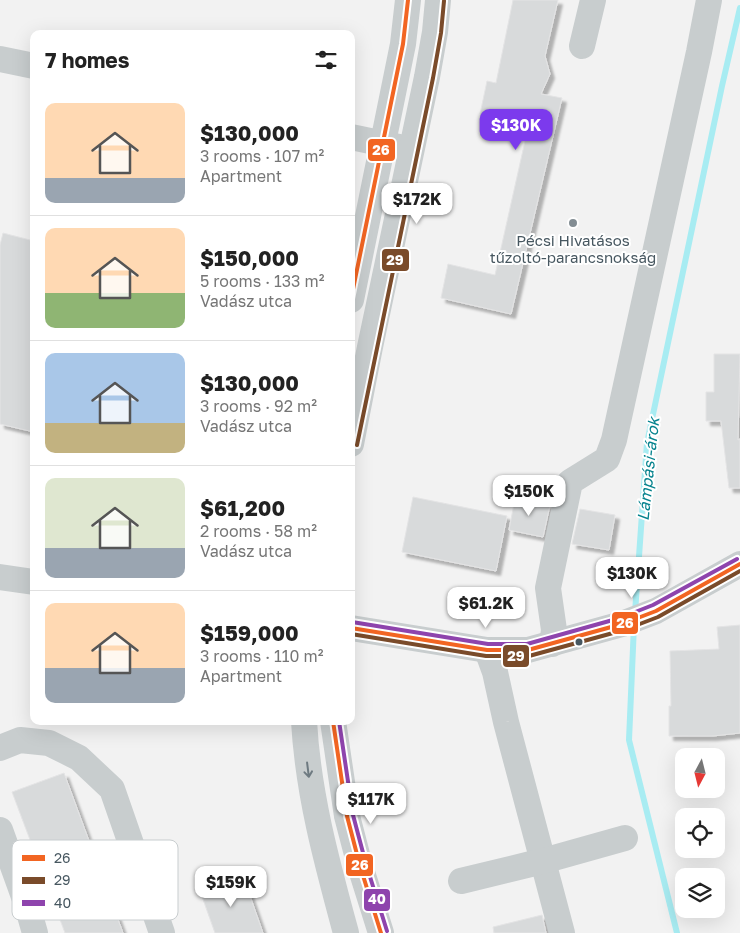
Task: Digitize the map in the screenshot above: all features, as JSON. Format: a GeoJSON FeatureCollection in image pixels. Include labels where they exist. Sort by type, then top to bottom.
{"type":"FeatureCollection","features":[{"type":"Feature","properties":{"kind":"street"},"geometry":{"type":"LineString","coordinates":[[355,280],[403,44],[408,0]]}},
{"type":"Feature","properties":{"kind":"street"},"geometry":{"type":"LineString","coordinates":[[355,425],[428,76],[438,0]]}},
{"type":"Feature","properties":{"kind":"street"},"geometry":{"type":"LineString","coordinates":[[582,46],[593,0]]}},
{"type":"Feature","properties":{"kind":"street"},"geometry":{"type":"LineString","coordinates":[[552,644],[554,630],[548,588],[570,482],[607,459],[614,440],[709,0]]}},
{"type":"Feature","properties":{"kind":"street"},"geometry":{"type":"LineString","coordinates":[[0,59],[30,65]]}},
{"type":"Feature","properties":{"kind":"street"},"geometry":{"type":"LineString","coordinates":[[355,138],[412,150]]}},
{"type":"Feature","properties":{"kind":"street"},"geometry":{"type":"LineString","coordinates":[[355,629],[487,650],[528,650],[622,624],[656,611],[740,564]]}},
{"type":"Feature","properties":{"kind":"street"},"geometry":{"type":"LineString","coordinates":[[0,577],[30,581]]}},
{"type":"Feature","properties":{"kind":"street"},"geometry":{"type":"LineString","coordinates":[[487,650],[495,672],[506,722],[562,933]]}},
{"type":"Feature","properties":{"kind":"street"},"geometry":{"type":"LineString","coordinates":[[304,725],[312,798],[324,854],[346,933]]}},
{"type":"Feature","properties":{"kind":"street"},"geometry":{"type":"LineString","coordinates":[[334,725],[348,816],[360,866],[381,933]]}},
{"type":"Feature","properties":{"kind":"street"},"geometry":{"type":"LineString","coordinates":[[0,748],[20,740],[49,743],[79,758],[112,789],[130,840]]}},
{"type":"Feature","properties":{"kind":"street"},"geometry":{"type":"LineString","coordinates":[[0,830],[12,862]]}},
{"type":"Feature","properties":{"kind":"street"},"geometry":{"type":"LineString","coordinates":[[461,881],[625,838]]}},
{"type":"Feature","properties":{"kind":"street"},"geometry":{"type":"LineString","coordinates":[[32,920],[35,933]]}},
{"type":"Feature","properties":{"kind":"street"},"geometry":{"type":"LineString","coordinates":[[157,920],[162,933]]}},
{"type":"Feature","properties":{"kind":"building"},"geometry":{"type":"Polygon","coordinates":[[[513,0],[558,0],[545,56],[550,74],[541,94],[562,98],[511,314],[441,298],[448,264],[495,275],[527,132],[523,131],[523,124],[480,114],[487,81],[496,83],[513,0]]]}},
{"type":"Feature","properties":{"kind":"building"},"geometry":{"type":"Polygon","coordinates":[[[3,233],[30,240],[30,431],[0,424],[0,245],[3,233]]]}},
{"type":"Feature","properties":{"kind":"building"},"geometry":{"type":"Polygon","coordinates":[[[714,354],[740,354],[738,440],[740,439],[740,488],[729,488],[721,421],[706,421],[706,392],[714,392],[714,354]]]}},
{"type":"Feature","properties":{"kind":"building"},"geometry":{"type":"Polygon","coordinates":[[[413,497],[507,516],[496,571],[402,552],[413,497]]]}},
{"type":"Feature","properties":{"kind":"building"},"geometry":{"type":"Polygon","coordinates":[[[515,498],[550,505],[543,537],[509,530],[515,498]]]}},
{"type":"Feature","properties":{"kind":"building"},"geometry":{"type":"Polygon","coordinates":[[[580,509],[615,515],[609,550],[572,544],[580,509]]]}},
{"type":"Feature","properties":{"kind":"building"},"geometry":{"type":"Polygon","coordinates":[[[740,625],[740,733],[713,736],[669,736],[669,706],[671,706],[670,651],[719,649],[717,627],[740,625]]]}},
{"type":"Feature","properties":{"kind":"building"},"geometry":{"type":"Polygon","coordinates":[[[64,773],[89,840],[30,840],[12,792],[64,773]]]}},
{"type":"Feature","properties":{"kind":"building"},"geometry":{"type":"Polygon","coordinates":[[[243,876],[263,933],[215,933],[200,891],[243,876]]]}},
{"type":"Feature","properties":{"kind":"building"},"geometry":{"type":"Polygon","coordinates":[[[542,915],[546,933],[494,933],[493,927],[542,915]]]}},
{"type":"Feature","properties":{"kind":"building"},"geometry":{"type":"Polygon","coordinates":[[[60,920],[118,920],[123,933],[65,933],[60,920]]]}},
{"type":"Feature","properties":{"kind":"waterway","name":"Lámpási-árok"},"geometry":{"type":"LineString","coordinates":[[635,613],[647,443],[740,8]]}},
{"type":"Feature","properties":{"kind":"waterway","name":"Lámpási-árok"},"geometry":{"type":"LineString","coordinates":[[634,625],[629,740],[677,933]]}},
{"type":"Feature","properties":{"kind":"transit line","name":"26"},"geometry":{"type":"LineString","coordinates":[[355,279],[403,44],[408,0]]}},
{"type":"Feature","properties":{"kind":"transit line","name":"29"},"geometry":{"type":"LineString","coordinates":[[357,445],[433,78],[441,33],[444,1]]}},
{"type":"Feature","properties":{"kind":"transit line","name":"40"},"geometry":{"type":"LineString","coordinates":[[355,622],[488,644],[527,644],[620,618],[653,605],[737,559]]}},
{"type":"Feature","properties":{"kind":"transit line","name":"26"},"geometry":{"type":"LineString","coordinates":[[355,629],[487,650],[528,650],[622,624],[656,611],[740,564]]}},
{"type":"Feature","properties":{"kind":"transit line","name":"29"},"geometry":{"type":"LineString","coordinates":[[355,635],[486,656],[529,656],[624,630],[658,617],[740,571]]}},
{"type":"Feature","properties":{"kind":"transit line","name":"26"},"geometry":{"type":"LineString","coordinates":[[334,725],[347,816],[381,933]]}},
{"type":"Feature","properties":{"kind":"transit line","name":"40"},"geometry":{"type":"LineString","coordinates":[[340,725],[353,815],[387,931]]}},
{"type":"Feature","properties":{"kind":"place","name":"Pécsi Hivatásos tűzoltó-parancsnokság"},"geometry":{"type":"Point","coordinates":[573,223]}}]}
